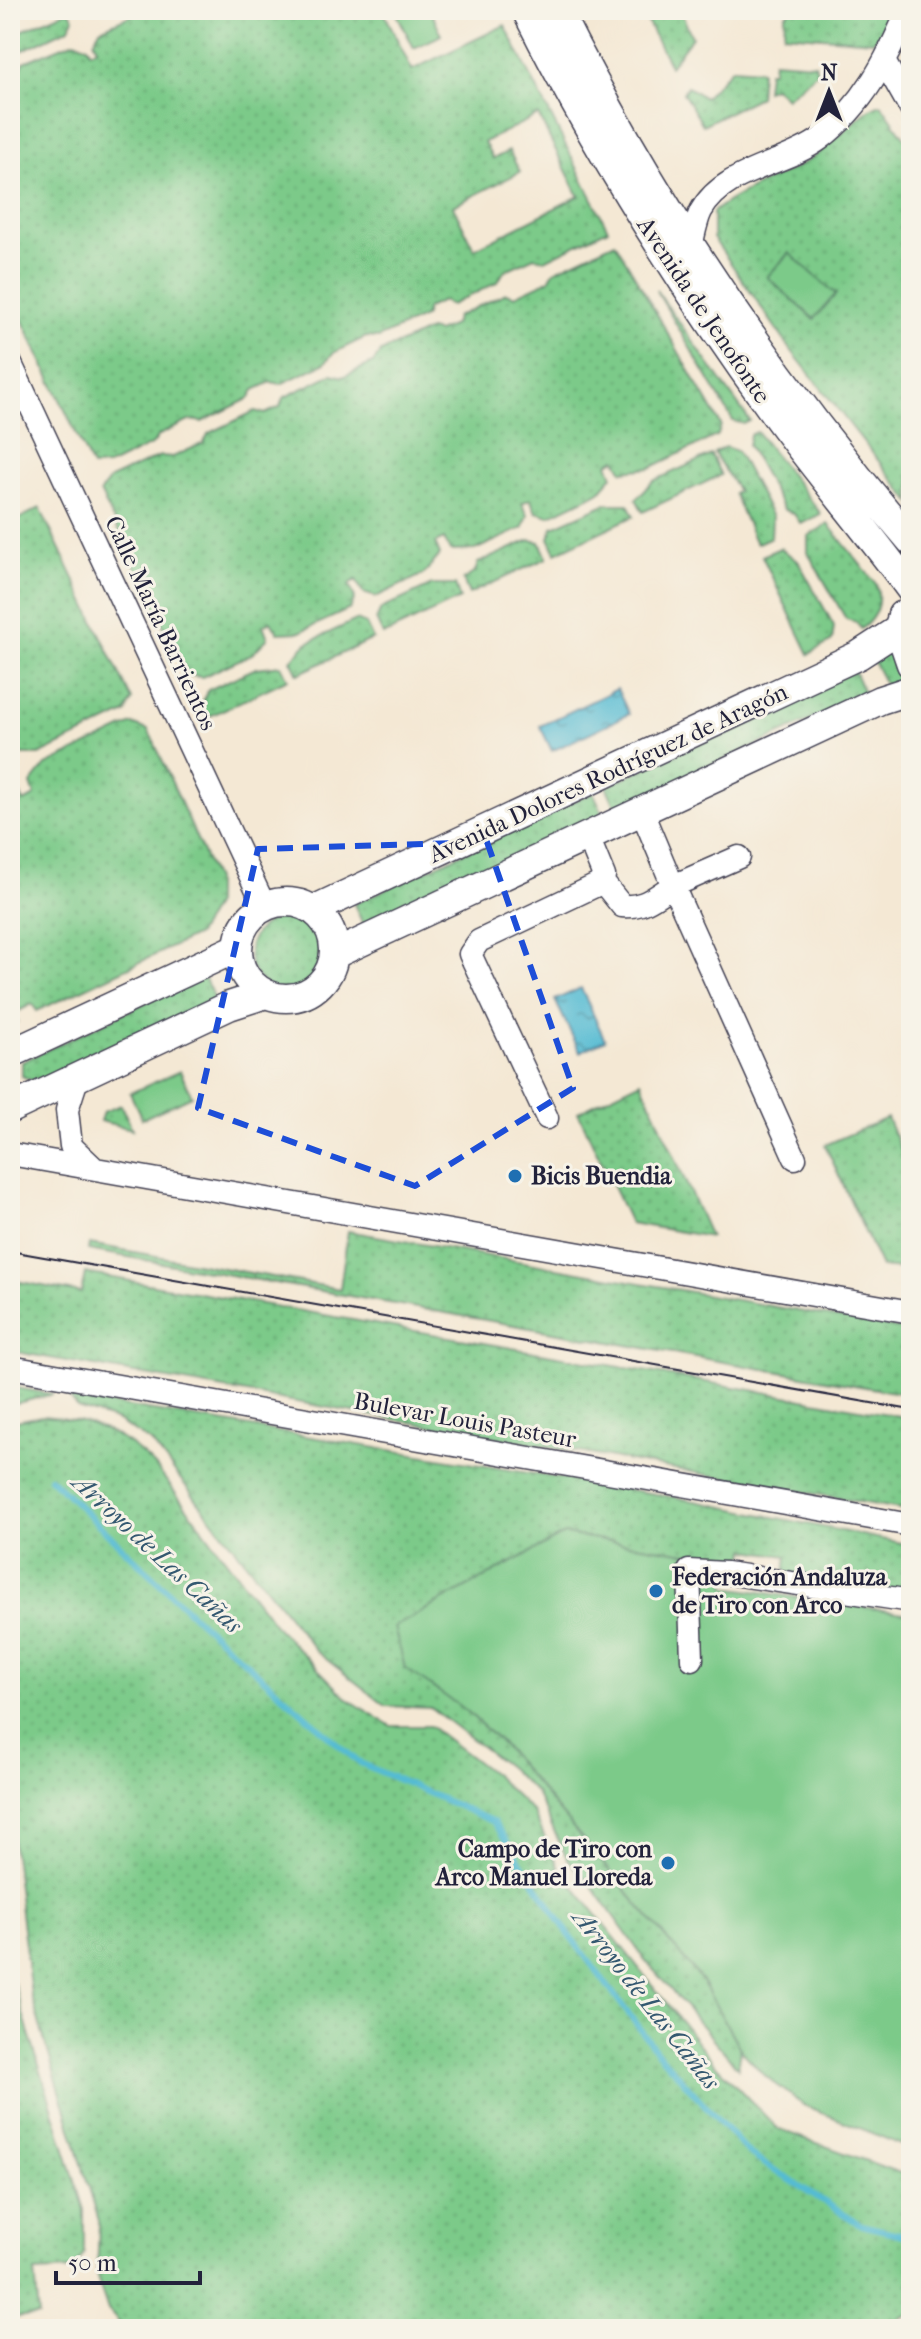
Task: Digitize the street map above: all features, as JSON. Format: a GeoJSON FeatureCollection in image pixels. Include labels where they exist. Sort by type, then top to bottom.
{"type":"FeatureCollection","features":[{"type":"Feature","properties":{"kind":"main road","name":"Avenida de Jenofonte"},"geometry":{"type":"LineString","coordinates":[[526,10],[616,177],[676,272],[774,413],[911,590]]}},
{"type":"Feature","properties":{"kind":"main road","name":"Avenida de Jenofonte"},"geometry":{"type":"LineString","coordinates":[[557,10],[608,112],[691,246],[827,443],[911,541]]}},
{"type":"Feature","properties":{"kind":"main road"},"geometry":{"type":"LineString","coordinates":[[911,601],[903,611],[899,629],[911,664]]}},
{"type":"Feature","properties":{"kind":"main road","name":"Avenida Dolores Rodríguez de Aragón"},"geometry":{"type":"LineString","coordinates":[[313,910],[859,655],[899,629]]}},
{"type":"Feature","properties":{"kind":"main road","name":"Avenida Dolores Rodríguez de Aragón"},"geometry":{"type":"LineString","coordinates":[[335,954],[880,700],[911,690]]}},
{"type":"Feature","properties":{"kind":"main road"},"geometry":{"type":"LineString","coordinates":[[286,901],[313,910],[331,932],[335,954],[321,983],[304,994],[286,998],[266,994],[251,983],[240,965],[237,948],[242,930],[252,915],[265,907],[286,901]]}},
{"type":"Feature","properties":{"kind":"main road"},"geometry":{"type":"LineString","coordinates":[[10,1054],[237,948]]}},
{"type":"Feature","properties":{"kind":"main road"},"geometry":{"type":"LineString","coordinates":[[10,1109],[229,1006],[266,994]]}},
{"type":"Feature","properties":{"kind":"street"},"geometry":{"type":"LineString","coordinates":[[691,246],[700,213],[710,199],[745,175],[818,140],[860,103],[885,63],[908,10]]}},
{"type":"Feature","properties":{"kind":"street"},"geometry":{"type":"LineString","coordinates":[[885,63],[911,109]]}},
{"type":"Feature","properties":{"kind":"street","name":"Calle María Barrientos"},"geometry":{"type":"LineString","coordinates":[[10,362],[265,907]]}},
{"type":"Feature","properties":{"kind":"street"},"geometry":{"type":"LineString","coordinates":[[642,812],[673,886],[714,954],[795,1158]]}},
{"type":"Feature","properties":{"kind":"street"},"geometry":{"type":"LineString","coordinates":[[547,1118],[470,954],[479,941],[601,880],[604,876],[588,837]]}},
{"type":"Feature","properties":{"kind":"street"},"geometry":{"type":"LineString","coordinates":[[601,880],[622,906],[635,907],[651,902],[673,886],[739,857]]}},
{"type":"Feature","properties":{"kind":"street"},"geometry":{"type":"LineString","coordinates":[[78,1076],[67,1110],[71,1146],[92,1166]]}},
{"type":"Feature","properties":{"kind":"street"},"geometry":{"type":"LineString","coordinates":[[10,1154],[911,1312]]}},
{"type":"Feature","properties":{"kind":"street","name":"Bulevar Louis Pasteur"},"geometry":{"type":"LineString","coordinates":[[10,1367],[911,1525]]}},
{"type":"Feature","properties":{"kind":"street"},"geometry":{"type":"LineString","coordinates":[[692,1659],[689,1571],[726,1573],[911,1601]]}},
{"type":"Feature","properties":{"kind":"highlighted area"},"geometry":{"type":"Polygon","coordinates":[[[487,842],[573,1088],[415,1186],[198,1108],[258,849],[487,842]]]}},
{"type":"Feature","properties":{"kind":"green space"},"geometry":{"type":"Polygon","coordinates":[[[69,10],[74,18],[69,28],[19,52],[10,51],[10,36],[69,10]]]}},
{"type":"Feature","properties":{"kind":"green space"},"geometry":{"type":"Polygon","coordinates":[[[143,10],[172,10],[174,14],[183,10],[383,10],[412,70],[505,25],[608,229],[545,260],[534,257],[504,271],[498,282],[451,305],[442,301],[427,308],[424,317],[378,338],[366,337],[333,353],[325,363],[281,384],[271,382],[254,390],[250,398],[202,422],[191,420],[159,435],[153,444],[108,466],[92,467],[10,294],[10,79],[20,72],[24,62],[75,41],[87,45],[90,51],[97,48],[94,41],[100,29],[143,10]],[[538,115],[484,142],[493,159],[509,151],[520,172],[453,206],[474,249],[579,196],[538,115]]]}},
{"type":"Feature","properties":{"kind":"green space"},"geometry":{"type":"Polygon","coordinates":[[[395,10],[430,10],[442,35],[414,48],[395,10]]]}},
{"type":"Feature","properties":{"kind":"green space"},"geometry":{"type":"Polygon","coordinates":[[[641,10],[680,10],[692,37],[670,66],[641,10]]]}},
{"type":"Feature","properties":{"kind":"green space"},"geometry":{"type":"Polygon","coordinates":[[[790,10],[887,10],[881,32],[873,41],[784,34],[785,16],[790,10]]]}},
{"type":"Feature","properties":{"kind":"green space"},"geometry":{"type":"Polygon","coordinates":[[[773,61],[815,64],[817,72],[786,98],[774,87],[766,90],[768,71],[772,71],[773,61]]]}},
{"type":"Feature","properties":{"kind":"green space"},"geometry":{"type":"Polygon","coordinates":[[[732,68],[761,70],[759,97],[703,125],[683,93],[687,86],[704,98],[732,68]]]}},
{"type":"Feature","properties":{"kind":"green space"},"geometry":{"type":"Polygon","coordinates":[[[881,104],[911,147],[911,502],[791,350],[713,238],[713,212],[739,195],[809,160],[867,111],[881,104]]]}},
{"type":"Feature","properties":{"kind":"green space"},"geometry":{"type":"Polygon","coordinates":[[[615,242],[721,425],[718,435],[650,468],[623,471],[616,459],[608,463],[613,476],[599,492],[549,516],[536,512],[530,499],[522,503],[528,515],[523,528],[475,550],[450,551],[444,539],[435,543],[440,555],[424,574],[376,597],[363,593],[356,580],[349,584],[355,598],[350,609],[300,632],[278,633],[271,621],[263,625],[268,638],[252,654],[202,677],[187,675],[100,492],[110,479],[160,456],[173,457],[204,443],[208,434],[255,411],[265,414],[280,407],[283,398],[332,374],[343,377],[373,363],[381,352],[429,330],[437,332],[454,325],[456,317],[506,293],[515,296],[549,280],[554,271],[615,242]]]}},
{"type":"Feature","properties":{"kind":"green space"},"geometry":{"type":"Polygon","coordinates":[[[789,253],[836,294],[814,319],[767,277],[789,253]]]}},
{"type":"Feature","properties":{"kind":"green space"},"geometry":{"type":"Polygon","coordinates":[[[656,290],[750,421],[744,424],[733,421],[656,290]]]}},
{"type":"Feature","properties":{"kind":"green space"},"geometry":{"type":"Polygon","coordinates":[[[757,432],[821,514],[801,524],[794,514],[783,509],[748,445],[750,435],[757,432]]]}},
{"type":"Feature","properties":{"kind":"green space"},"geometry":{"type":"Polygon","coordinates":[[[725,447],[737,451],[772,517],[771,537],[756,544],[734,494],[738,491],[714,453],[725,447]]]}},
{"type":"Feature","properties":{"kind":"green space"},"geometry":{"type":"Polygon","coordinates":[[[711,455],[721,475],[643,512],[636,499],[653,481],[711,455]]]}},
{"type":"Feature","properties":{"kind":"green space"},"geometry":{"type":"Polygon","coordinates":[[[605,504],[628,504],[634,516],[556,553],[549,538],[553,527],[605,504]]]}},
{"type":"Feature","properties":{"kind":"green space"},"geometry":{"type":"Polygon","coordinates":[[[40,508],[132,700],[126,713],[39,755],[18,755],[10,743],[10,523],[40,508]]]}},
{"type":"Feature","properties":{"kind":"green space"},"geometry":{"type":"Polygon","coordinates":[[[828,524],[876,584],[876,609],[871,620],[861,629],[856,622],[846,619],[808,553],[808,536],[828,524]]]}},
{"type":"Feature","properties":{"kind":"green space"},"geometry":{"type":"Polygon","coordinates":[[[530,540],[540,542],[547,558],[469,594],[463,580],[475,572],[478,563],[530,540]]]}},
{"type":"Feature","properties":{"kind":"green space"},"geometry":{"type":"Polygon","coordinates":[[[780,548],[798,561],[834,626],[832,641],[809,654],[762,556],[780,548]]]}},
{"type":"Feature","properties":{"kind":"green space"},"geometry":{"type":"Polygon","coordinates":[[[432,585],[455,585],[460,599],[383,635],[376,620],[381,609],[432,585]]]}},
{"type":"Feature","properties":{"kind":"green space"},"geometry":{"type":"Polygon","coordinates":[[[356,620],[366,624],[373,639],[298,674],[291,660],[307,643],[356,620]]]}},
{"type":"Feature","properties":{"kind":"green space"},"geometry":{"type":"Polygon","coordinates":[[[889,651],[905,684],[886,686],[873,661],[889,651]]]}},
{"type":"Feature","properties":{"kind":"green space"},"geometry":{"type":"Polygon","coordinates":[[[281,665],[288,679],[206,718],[200,705],[208,690],[256,668],[281,665]]]}},
{"type":"Feature","properties":{"kind":"green space"},"geometry":{"type":"Polygon","coordinates":[[[854,671],[865,695],[617,810],[606,786],[854,671]]]}},
{"type":"Feature","properties":{"kind":"green space"},"geometry":{"type":"Polygon","coordinates":[[[132,724],[148,730],[154,742],[215,880],[215,904],[197,935],[37,1011],[32,1004],[13,1014],[18,1022],[10,1026],[10,791],[18,789],[24,802],[35,796],[31,784],[46,765],[132,724]]]}},
{"type":"Feature","properties":{"kind":"green space"},"geometry":{"type":"Polygon","coordinates":[[[593,792],[605,817],[365,929],[354,904],[593,792]]]}},
{"type":"Feature","properties":{"kind":"green space"},"geometry":{"type":"Polygon","coordinates":[[[285,918],[305,924],[315,934],[321,954],[315,974],[305,984],[285,990],[265,984],[255,974],[249,954],[255,934],[265,924],[285,918]]]}},
{"type":"Feature","properties":{"kind":"green space"},"geometry":{"type":"Polygon","coordinates":[[[203,975],[215,1000],[38,1083],[22,1076],[22,1062],[203,975]]]}},
{"type":"Feature","properties":{"kind":"green space"},"geometry":{"type":"Polygon","coordinates":[[[180,1071],[192,1096],[142,1119],[130,1093],[180,1071]]]}},
{"type":"Feature","properties":{"kind":"green space"},"geometry":{"type":"Polygon","coordinates":[[[641,1081],[710,1237],[630,1223],[578,1112],[641,1081]]]}},
{"type":"Feature","properties":{"kind":"green space"},"geometry":{"type":"Polygon","coordinates":[[[121,1105],[132,1129],[100,1121],[103,1112],[121,1105]]]}},
{"type":"Feature","properties":{"kind":"green space"},"geometry":{"type":"Polygon","coordinates":[[[887,1118],[911,1174],[911,1270],[881,1267],[825,1145],[887,1118]]]}},
{"type":"Feature","properties":{"kind":"green space"},"geometry":{"type":"Polygon","coordinates":[[[348,1231],[911,1331],[911,1395],[88,1250],[89,1244],[340,1289],[348,1231]]]}},
{"type":"Feature","properties":{"kind":"green space"},"geometry":{"type":"Polygon","coordinates":[[[85,1273],[911,1418],[911,1511],[10,1351],[10,1280],[81,1293],[85,1273]]]}},
{"type":"Feature","properties":{"kind":"green space"},"geometry":{"type":"Polygon","coordinates":[[[10,1387],[53,1394],[10,1405],[10,1387]]]}},
{"type":"Feature","properties":{"kind":"green space"},"geometry":{"type":"Polygon","coordinates":[[[69,1397],[680,1498],[911,1545],[911,1595],[785,1576],[787,1556],[746,1550],[744,1562],[564,1534],[468,1712],[505,1747],[701,1979],[741,2050],[738,2068],[645,1960],[589,1882],[567,1858],[536,1793],[508,1767],[431,1708],[386,1706],[316,1651],[152,1443],[118,1421],[77,1408],[69,1397]]]}},
{"type":"Feature","properties":{"kind":"green space"},"geometry":{"type":"Polygon","coordinates":[[[42,1416],[90,1424],[118,1436],[143,1454],[279,1630],[348,1699],[391,1726],[430,1726],[494,1775],[533,1812],[558,1866],[714,2063],[778,2129],[911,2177],[911,2313],[879,2329],[331,2329],[280,2324],[251,2329],[125,2329],[108,2310],[97,2277],[99,2221],[31,1995],[10,1821],[10,1422],[42,1416]]]}},
{"type":"Feature","properties":{"kind":"green space"},"geometry":{"type":"Polygon","coordinates":[[[564,1534],[726,1559],[726,1587],[911,1614],[911,2149],[803,2105],[763,2074],[741,2050],[701,1979],[505,1747],[468,1712],[405,1668],[394,1627],[564,1534]]]}},
{"type":"Feature","properties":{"kind":"green space"},"geometry":{"type":"Polygon","coordinates":[[[10,1972],[84,2210],[84,2253],[73,2270],[35,2272],[39,2316],[10,2318],[10,1972]]]}},
{"type":"Feature","properties":{"kind":"water"},"geometry":{"type":"Polygon","coordinates":[[[617,689],[629,714],[552,751],[540,726],[617,689]]]}},
{"type":"Feature","properties":{"kind":"water"},"geometry":{"type":"Polygon","coordinates":[[[581,988],[605,1040],[580,1052],[555,1000],[581,988]]]}},
{"type":"Feature","properties":{"kind":"waterway","name":"Arroyo de Las Cañas"},"geometry":{"type":"LineString","coordinates":[[50,1478],[201,1623],[358,1762],[494,1822],[570,1936],[658,2053],[749,2154],[861,2225],[911,2237]]}},
{"type":"Feature","properties":{"kind":"tram line"},"geometry":{"type":"LineString","coordinates":[[10,1251],[911,1410]]}},
{"type":"Feature","properties":{"kind":"place","name":"Bicis Buendia"},"geometry":{"type":"Point","coordinates":[515,1176]}},
{"type":"Feature","properties":{"kind":"place","name":"Federación Andaluza de Tiro con Arco"},"geometry":{"type":"Point","coordinates":[656,1591]}},
{"type":"Feature","properties":{"kind":"place","name":"Campo de Tiro con Arco Manuel Lloreda"},"geometry":{"type":"Point","coordinates":[668,1863]}}]}
